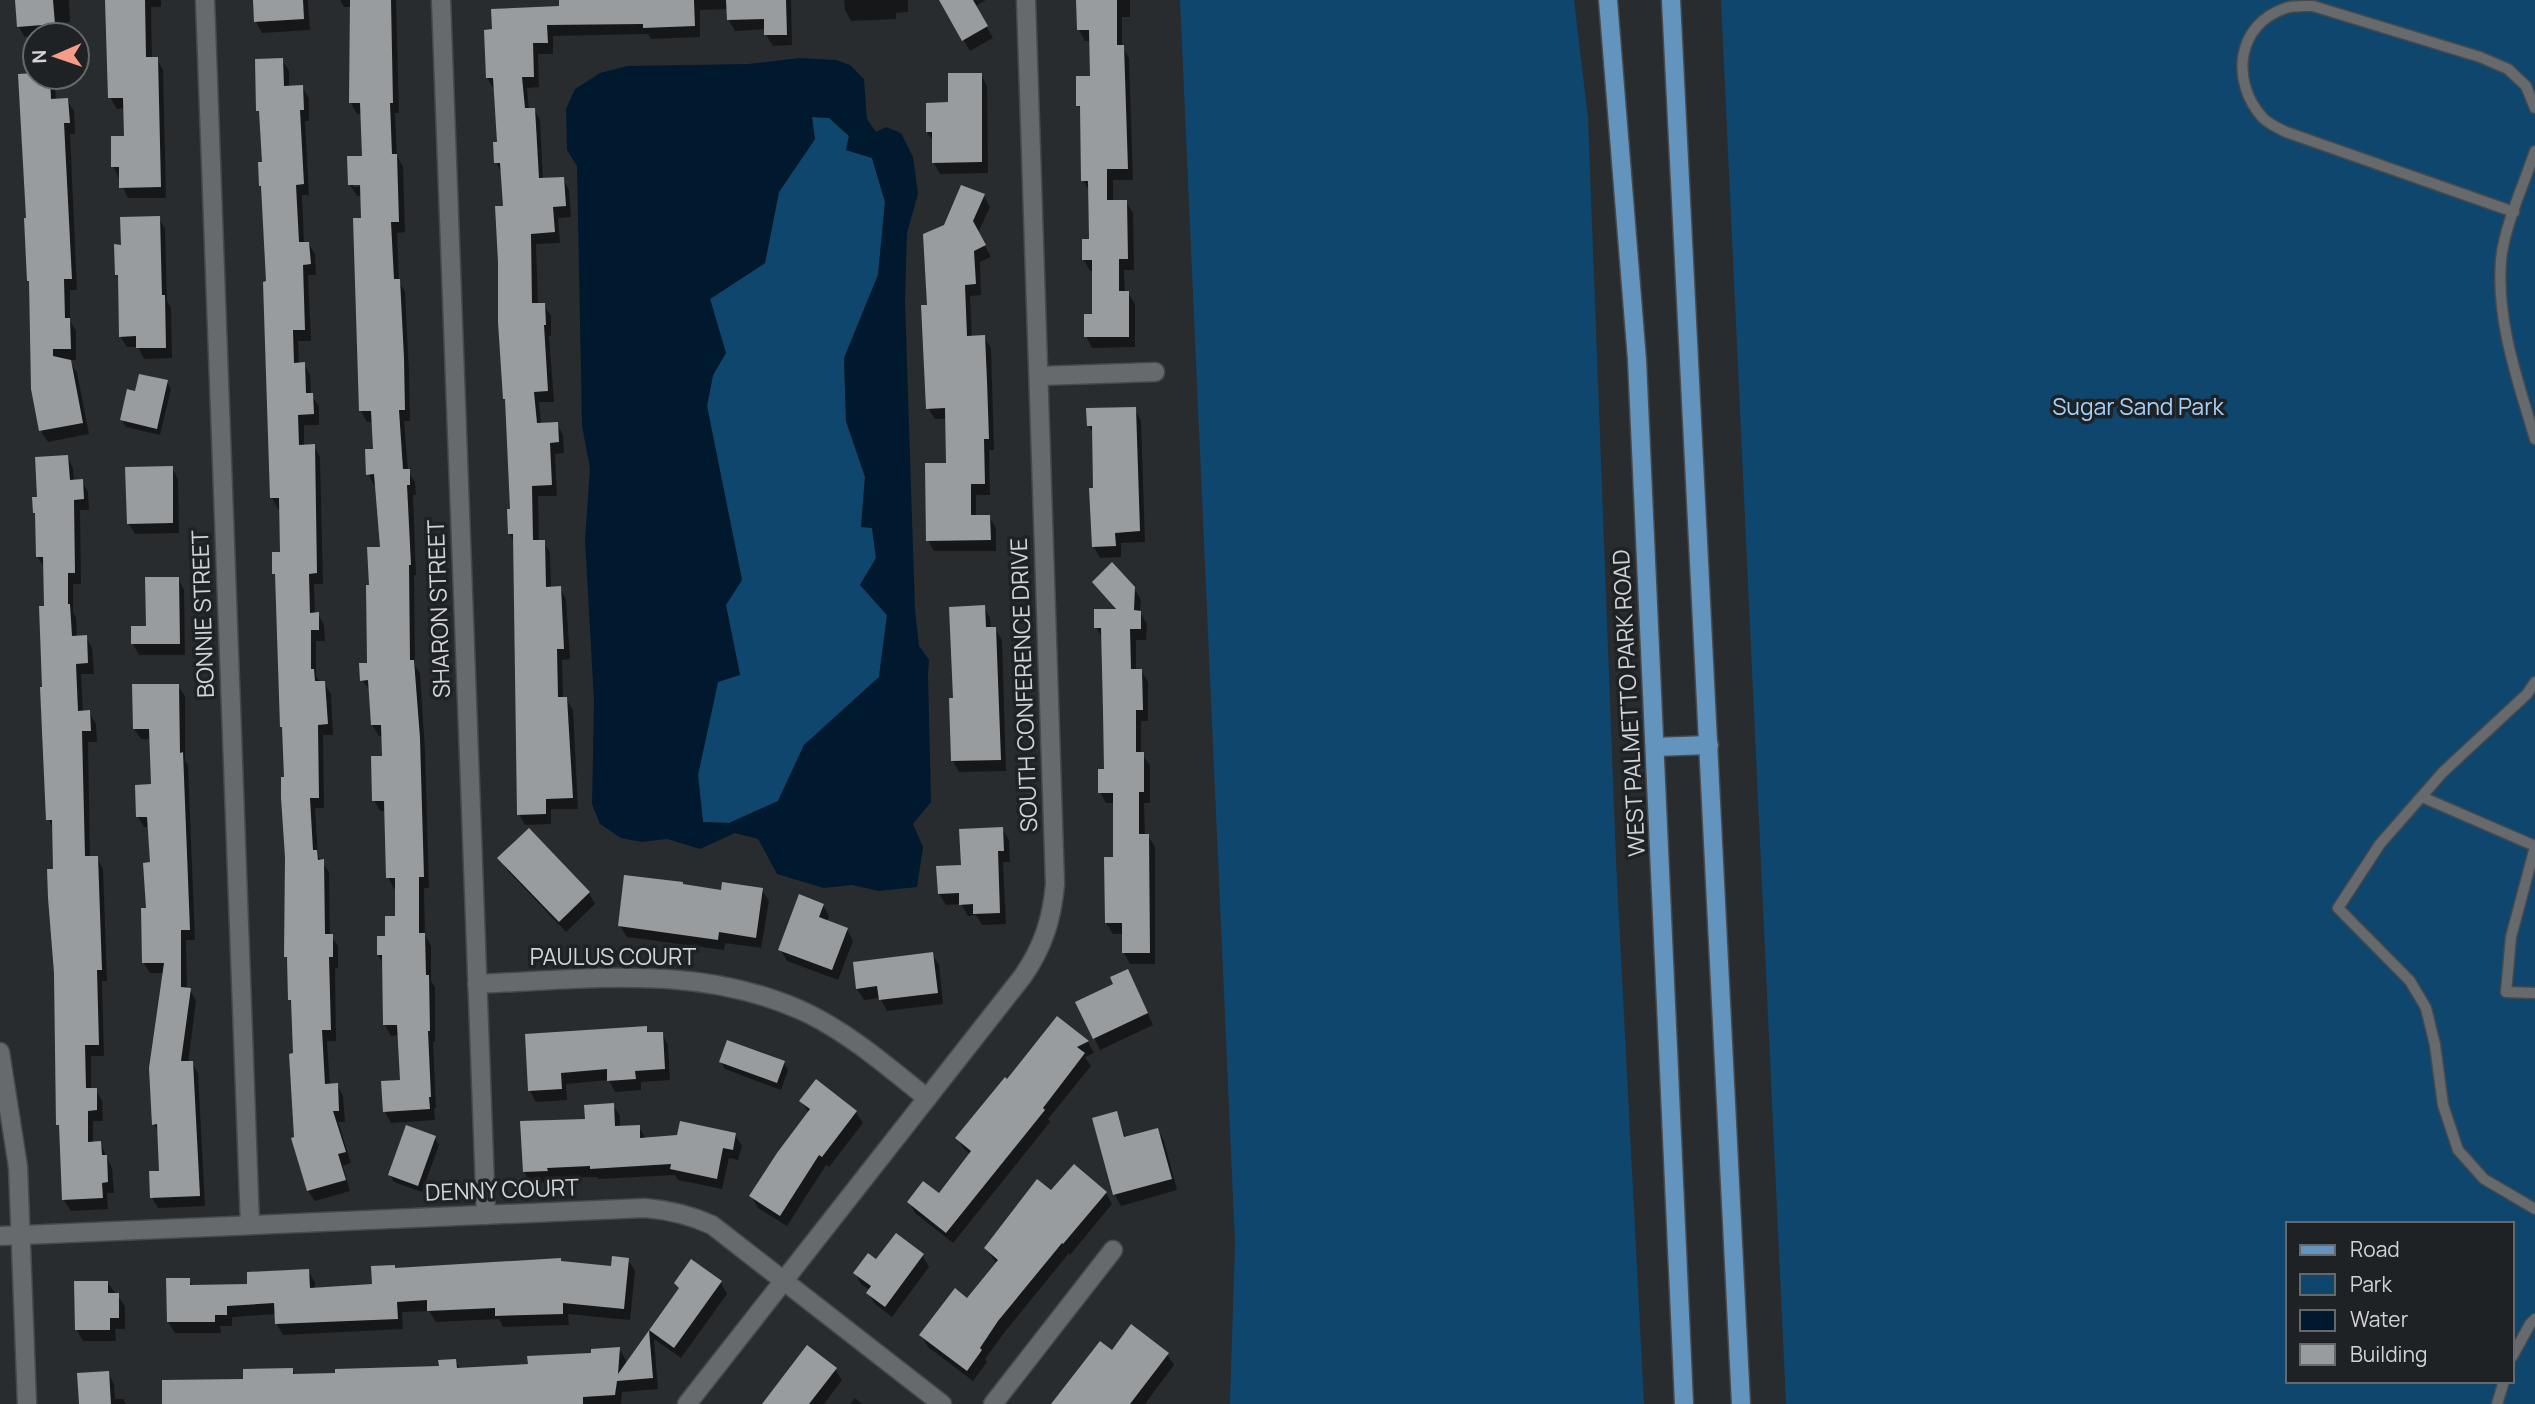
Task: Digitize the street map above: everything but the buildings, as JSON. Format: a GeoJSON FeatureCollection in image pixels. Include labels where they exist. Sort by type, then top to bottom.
{"type":"FeatureCollection","features":[{"type":"Feature","properties":{"kind":"main road","name":"WEST PALMETTO PARK ROAD"},"geometry":{"type":"LineString","coordinates":[[1608,0],[1637,360],[1684,1404]]}},
{"type":"Feature","properties":{"kind":"main road"},"geometry":{"type":"LineString","coordinates":[[1671,0],[1741,1404]]}},
{"type":"Feature","properties":{"kind":"main road"},"geometry":{"type":"LineString","coordinates":[[1655,747],[1709,745]]}},
{"type":"Feature","properties":{"kind":"street","name":"BONNIE STREET"},"geometry":{"type":"LineString","coordinates":[[205,0],[250,1225]]}},
{"type":"Feature","properties":{"kind":"street","name":"SHARON STREET"},"geometry":{"type":"LineString","coordinates":[[440,0],[486,1215]]}},
{"type":"Feature","properties":{"kind":"street","name":"SOUTH CONFERENCE DRIVE"},"geometry":{"type":"LineString","coordinates":[[687,1404],[1034,960],[1050,923],[1054,904],[1055,870],[1026,0]]}},
{"type":"Feature","properties":{"kind":"street"},"geometry":{"type":"LineString","coordinates":[[1039,376],[1155,372]]}},
{"type":"Feature","properties":{"kind":"street","name":"PAULUS COURT"},"geometry":{"type":"LineString","coordinates":[[477,984],[635,977],[674,978],[734,987],[773,999],[810,1015],[845,1035],[927,1098]]}},
{"type":"Feature","properties":{"kind":"street"},"geometry":{"type":"LineString","coordinates":[[0,1052],[18,1167],[27,1404]]}},
{"type":"Feature","properties":{"kind":"street","name":"DENNY COURT"},"geometry":{"type":"LineString","coordinates":[[0,1236],[645,1208],[667,1210],[690,1215],[712,1225],[942,1404]]}},
{"type":"Feature","properties":{"kind":"street"},"geometry":{"type":"LineString","coordinates":[[993,1404],[1113,1251]]}},
{"type":"Feature","properties":{"kind":"lane"},"geometry":{"type":"LineString","coordinates":[[2514,212],[2286,132],[2265,121],[2253,105],[2242,81],[2241,60],[2250,35],[2264,20],[2286,7],[2313,3],[2468,53],[2508,69],[2526,86],[2535,108]]}},
{"type":"Feature","properties":{"kind":"lane"},"geometry":{"type":"LineString","coordinates":[[2535,152],[2501,259],[2501,298],[2508,345],[2535,439]]}},
{"type":"Feature","properties":{"kind":"lane"},"geometry":{"type":"LineString","coordinates":[[2535,682],[2527,694],[2443,772],[2380,844],[2338,908],[2410,981],[2426,1008],[2435,1045],[2443,1105],[2458,1150],[2484,1178],[2535,1209]]}},
{"type":"Feature","properties":{"kind":"lane"},"geometry":{"type":"LineString","coordinates":[[2422,797],[2535,846],[2511,937],[2506,992],[2535,993]]}},
{"type":"Feature","properties":{"kind":"lane"},"geometry":{"type":"LineString","coordinates":[[2514,1353],[2535,1319]]}},
{"type":"Feature","properties":{"kind":"lane"},"geometry":{"type":"LineString","coordinates":[[2497,1404],[2503,1383]]}},
{"type":"Feature","properties":{"kind":"green space"},"geometry":{"type":"Polygon","coordinates":[[[1180,0],[1574,0],[1588,118],[1616,861],[1644,1404],[1230,1404],[1235,1242],[1180,0]]]}},
{"type":"Feature","properties":{"kind":"green space","name":"Sugar Sand Park"},"geometry":{"type":"Polygon","coordinates":[[[1721,0],[2535,0],[2535,1404],[1786,1404],[1721,0]]]}},
{"type":"Feature","properties":{"kind":"green space"},"geometry":{"type":"Polygon","coordinates":[[[812,117],[829,118],[849,136],[846,150],[872,158],[885,202],[878,275],[844,358],[846,421],[865,477],[861,526],[872,528],[876,558],[860,585],[887,615],[879,677],[804,745],[778,801],[729,823],[703,822],[698,775],[718,682],[740,674],[726,605],[742,580],[707,406],[713,375],[726,353],[710,299],[765,263],[779,192],[815,139],[812,117]]]}},
{"type":"Feature","properties":{"kind":"water"},"geometry":{"type":"Polygon","coordinates":[[[800,58],[836,60],[850,65],[864,79],[867,119],[876,132],[886,127],[901,133],[913,157],[918,194],[907,233],[905,301],[915,610],[919,646],[929,660],[931,802],[913,824],[923,847],[917,887],[879,891],[852,885],[824,888],[777,874],[758,839],[735,833],[700,849],[667,839],[642,842],[621,838],[600,824],[592,804],[594,701],[585,540],[590,468],[582,426],[577,166],[567,150],[566,109],[575,89],[600,73],[627,66],[748,64],[800,58]],[[812,117],[815,139],[779,192],[765,263],[710,299],[726,353],[713,375],[707,406],[742,580],[726,605],[740,675],[718,682],[698,775],[703,822],[729,823],[778,801],[804,745],[879,677],[887,615],[860,585],[876,558],[872,528],[861,527],[865,477],[846,421],[844,358],[878,275],[885,202],[872,158],[846,150],[849,136],[829,118],[812,117]]]}}]}
